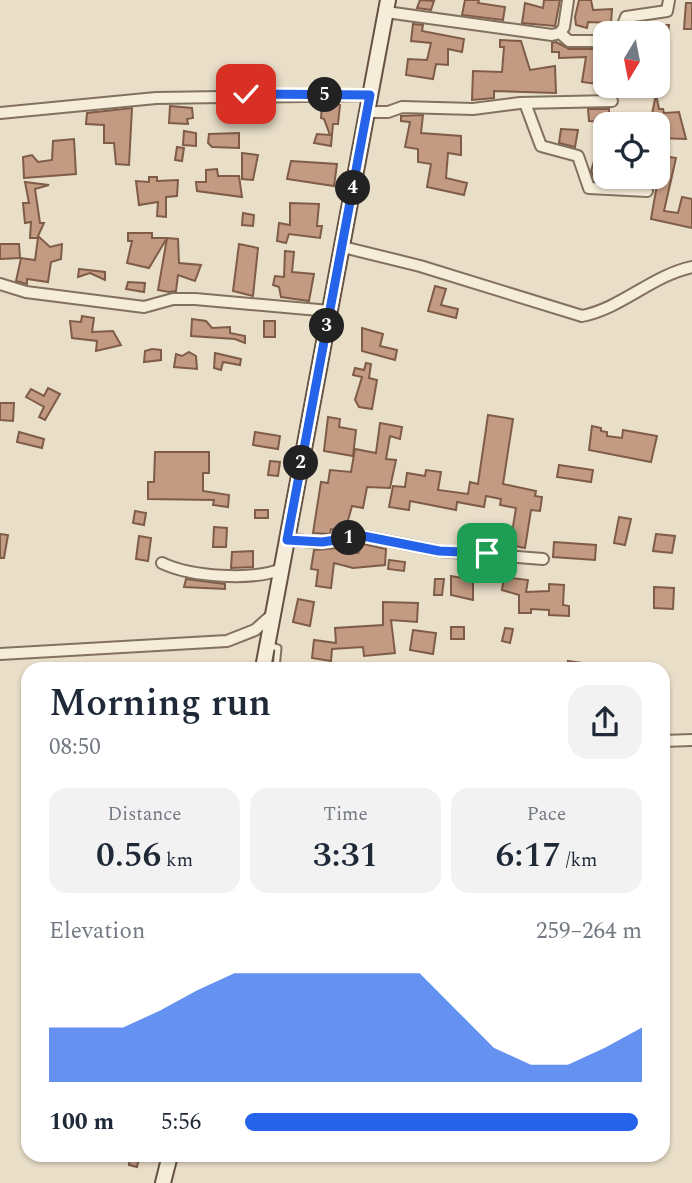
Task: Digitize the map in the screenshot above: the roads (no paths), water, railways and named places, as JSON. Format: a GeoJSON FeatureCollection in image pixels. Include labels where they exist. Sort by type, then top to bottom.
{"type":"FeatureCollection","features":[{"type":"Feature","properties":{"kind":"street"},"geometry":{"type":"LineString","coordinates":[[264,662],[387,6],[552,35],[560,33],[564,26],[568,0]]}},
{"type":"Feature","properties":{"kind":"street"},"geometry":{"type":"LineString","coordinates":[[624,21],[626,17],[661,15],[667,11],[669,0]]}},
{"type":"Feature","properties":{"kind":"street"},"geometry":{"type":"LineString","coordinates":[[560,33],[569,41],[593,41]]}},
{"type":"Feature","properties":{"kind":"street"},"geometry":{"type":"LineString","coordinates":[[0,113],[156,98],[246,94],[370,95]]}},
{"type":"Feature","properties":{"kind":"street"},"geometry":{"type":"LineString","coordinates":[[367,112],[388,112],[401,107],[473,109],[525,103],[612,101]]}},
{"type":"Feature","properties":{"kind":"street"},"geometry":{"type":"LineString","coordinates":[[525,103],[541,146],[578,156],[589,188],[647,191]]}},
{"type":"Feature","properties":{"kind":"street"},"geometry":{"type":"LineString","coordinates":[[342,247],[420,266],[582,316],[608,307],[670,272],[692,267]]}},
{"type":"Feature","properties":{"kind":"street"},"geometry":{"type":"LineString","coordinates":[[0,284],[26,292],[144,307],[173,299],[195,299],[330,311]]}},
{"type":"Feature","properties":{"kind":"street"},"geometry":{"type":"LineString","coordinates":[[287,540],[322,542],[363,536],[439,551],[543,559]]}},
{"type":"Feature","properties":{"kind":"street"},"geometry":{"type":"LineString","coordinates":[[162,563],[178,571],[248,576],[264,576],[282,569]]}},
{"type":"Feature","properties":{"kind":"street"},"geometry":{"type":"LineString","coordinates":[[0,654],[227,641],[255,630],[274,613]]}},
{"type":"Feature","properties":{"kind":"street"},"geometry":{"type":"LineString","coordinates":[[670,741],[692,740]]}},
{"type":"Feature","properties":{"kind":"street"},"geometry":{"type":"LineString","coordinates":[[163,1183],[168,1162]]}},
{"type":"Feature","properties":{"kind":"lane"},"geometry":{"type":"LineString","coordinates":[[268,645],[278,648],[277,662]]}}]}
